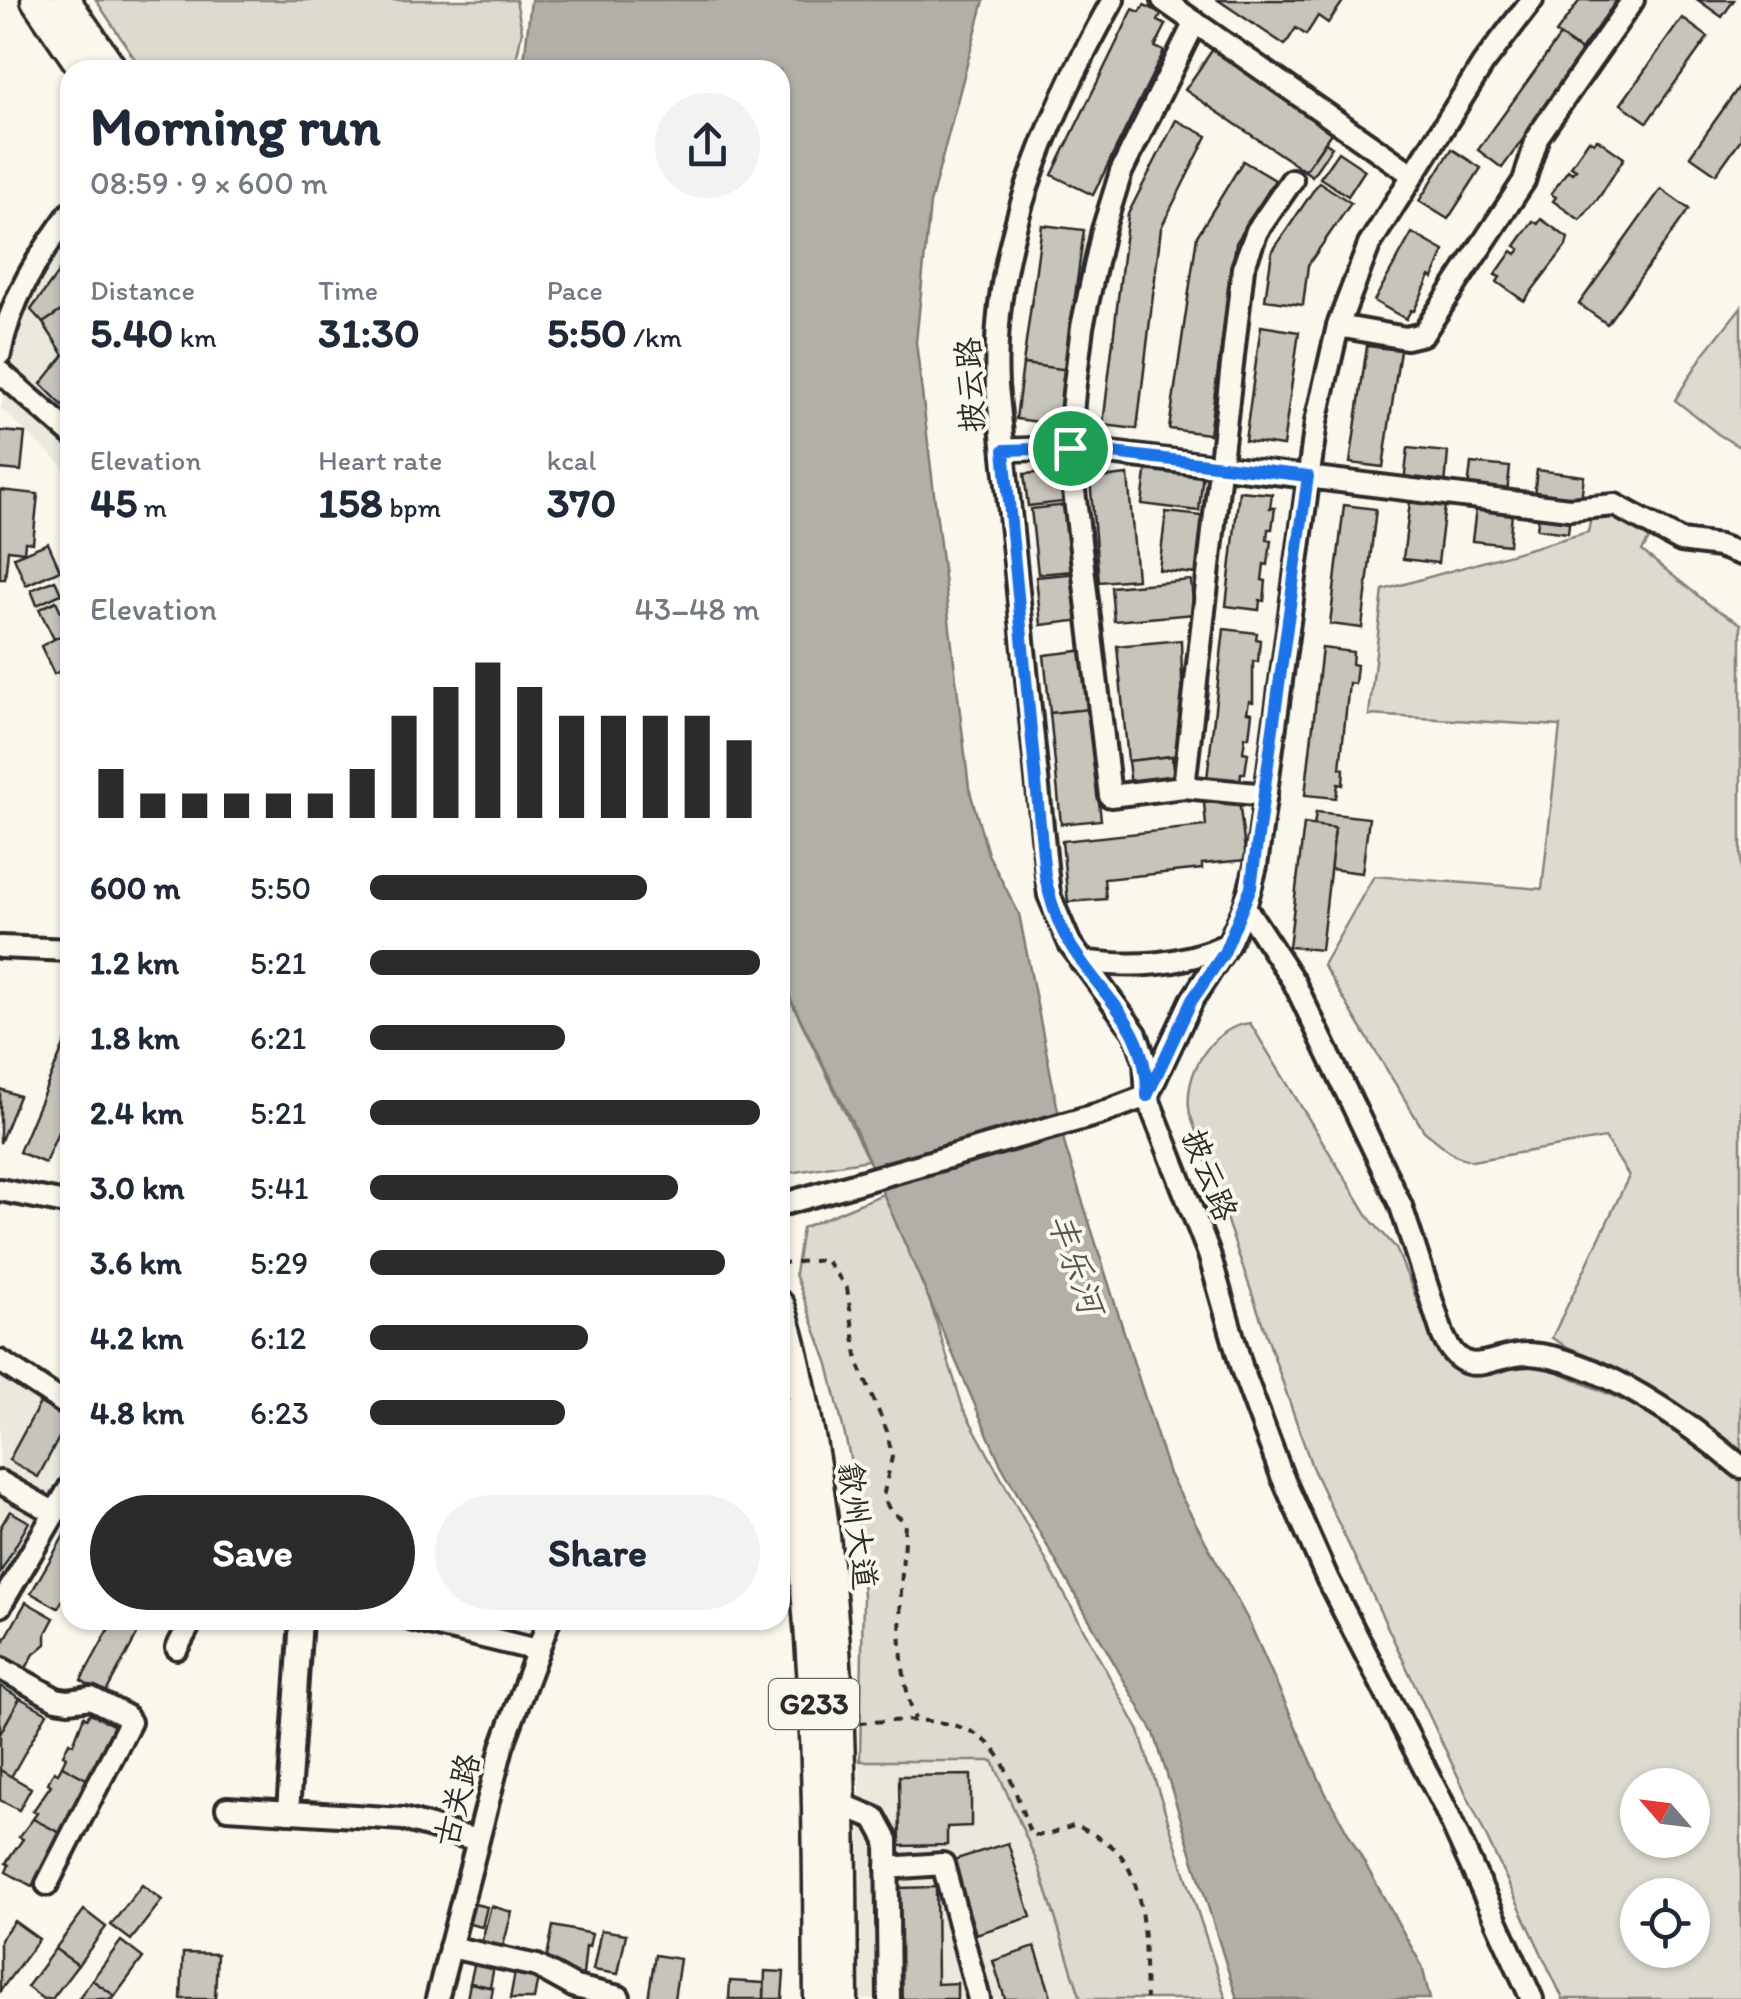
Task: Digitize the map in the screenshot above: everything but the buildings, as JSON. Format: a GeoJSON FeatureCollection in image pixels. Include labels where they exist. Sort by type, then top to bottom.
{"type":"FeatureCollection","features":[{"type":"Feature","properties":{"kind":"highway"},"geometry":{"type":"LineString","coordinates":[[36,0],[77,60]]}},
{"type":"Feature","properties":{"kind":"highway"},"geometry":{"type":"LineString","coordinates":[[65,0],[106,60]]}},
{"type":"Feature","properties":{"kind":"highway","name":"歙州大道"},"geometry":{"type":"LineString","coordinates":[[790,1348],[823,1520],[837,1656],[843,1999]]}},
{"type":"Feature","properties":{"kind":"highway","name":"歙州大道"},"geometry":{"type":"LineString","coordinates":[[790,1470],[802,1542],[812,1658],[818,1999]]}},
{"type":"Feature","properties":{"kind":"street","name":"披云路"},"geometry":{"type":"LineString","coordinates":[[1114,0],[1063,100],[1009,247],[999,297],[996,354],[1045,876],[1055,914],[1081,960],[1136,1034],[1145,1060],[1147,1096],[1209,1254],[1242,1369],[1296,1511],[1444,1806],[1532,1999]]}},
{"type":"Feature","properties":{"kind":"street"},"geometry":{"type":"LineString","coordinates":[[1163,0],[1413,176]]}},
{"type":"Feature","properties":{"kind":"street"},"geometry":{"type":"LineString","coordinates":[[790,1202],[1102,1113],[1147,1096],[1192,1000],[1228,944],[1245,907],[1256,866],[1308,476],[1321,392],[1338,326],[1368,246],[1483,64],[1532,0]]}},
{"type":"Feature","properties":{"kind":"street"},"geometry":{"type":"LineString","coordinates":[[1338,326],[1406,338],[1423,334],[1524,181],[1538,136],[1633,0]]}},
{"type":"Feature","properties":{"kind":"street"},"geometry":{"type":"LineString","coordinates":[[1194,22],[1121,172],[1102,230],[1082,327],[1070,448],[1110,796],[1184,787],[1266,795]]}},
{"type":"Feature","properties":{"kind":"street"},"geometry":{"type":"LineString","coordinates":[[1184,787],[1243,268],[1257,231],[1292,180]]}},
{"type":"Feature","properties":{"kind":"street"},"geometry":{"type":"LineString","coordinates":[[0,354],[8,295],[60,227]]}},
{"type":"Feature","properties":{"kind":"street"},"geometry":{"type":"LineString","coordinates":[[0,372],[60,424]]}},
{"type":"Feature","properties":{"kind":"street"},"geometry":{"type":"LineString","coordinates":[[1004,450],[1070,448],[1569,509],[1616,505],[1681,541],[1719,546],[1741,554]]}},
{"type":"Feature","properties":{"kind":"street"},"geometry":{"type":"LineString","coordinates":[[1245,907],[1294,982],[1401,1206],[1442,1336],[1452,1353],[1478,1365],[1528,1354],[1612,1379],[1709,1440],[1741,1467]]}},
{"type":"Feature","properties":{"kind":"street"},"geometry":{"type":"LineString","coordinates":[[1081,960],[1134,966],[1172,963],[1204,956],[1228,944]]}},
{"type":"Feature","properties":{"kind":"street"},"geometry":{"type":"LineString","coordinates":[[0,946],[60,949]]}},
{"type":"Feature","properties":{"kind":"street"},"geometry":{"type":"LineString","coordinates":[[0,1190],[60,1202]]}},
{"type":"Feature","properties":{"kind":"street"},"geometry":{"type":"LineString","coordinates":[[0,1361],[60,1401]]}},
{"type":"Feature","properties":{"kind":"street"},"geometry":{"type":"LineString","coordinates":[[0,1482],[55,1512]]}},
{"type":"Feature","properties":{"kind":"street"},"geometry":{"type":"LineString","coordinates":[[0,1606],[60,1504]]}},
{"type":"Feature","properties":{"kind":"street"},"geometry":{"type":"LineString","coordinates":[[177,1648],[187,1630]]}},
{"type":"Feature","properties":{"kind":"street"},"geometry":{"type":"LineString","coordinates":[[288,1812],[300,1630]]}},
{"type":"Feature","properties":{"kind":"street"},"geometry":{"type":"LineString","coordinates":[[453,1630],[536,1650]]}},
{"type":"Feature","properties":{"kind":"street","name":"古关路"},"geometry":{"type":"LineString","coordinates":[[436,1999],[502,1747],[545,1630]]}},
{"type":"Feature","properties":{"kind":"street"},"geometry":{"type":"LineString","coordinates":[[0,1668],[56,1699],[91,1698],[126,1716],[130,1722],[47,1884]]}},
{"type":"Feature","properties":{"kind":"street"},"geometry":{"type":"LineString","coordinates":[[841,1804],[868,1814],[880,1824],[887,1840],[889,1999]]}},
{"type":"Feature","properties":{"kind":"street"},"geometry":{"type":"LineString","coordinates":[[227,1808],[402,1820],[477,1840]]}},
{"type":"Feature","properties":{"kind":"street"},"geometry":{"type":"LineString","coordinates":[[888,1868],[943,1864],[978,1999]]}},
{"type":"Feature","properties":{"kind":"street"},"geometry":{"type":"LineString","coordinates":[[450,1948],[536,1966],[575,1987],[619,1997]]}},
{"type":"Feature","properties":{"kind":"path"},"geometry":{"type":"LineString","coordinates":[[790,1262],[826,1260],[848,1288],[858,1363],[892,1457],[883,1497],[891,1512],[905,1521],[899,1641],[902,1673],[915,1719]]}},
{"type":"Feature","properties":{"kind":"path"},"geometry":{"type":"LineString","coordinates":[[838,1725],[915,1719],[968,1730],[988,1744],[1001,1760],[1031,1835],[1047,1835],[1076,1825],[1112,1847],[1122,1856],[1132,1877],[1140,1912],[1146,1999]]}},
{"type":"Feature","properties":{"kind":"shaded area"},"geometry":{"type":"Polygon","coordinates":[[[96,0],[516,0],[522,31],[516,60],[135,60],[96,0]]]}},
{"type":"Feature","properties":{"kind":"shaded area"},"geometry":{"type":"Polygon","coordinates":[[[60,253],[60,463],[1,409],[21,309],[60,253]]]}},
{"type":"Feature","properties":{"kind":"shaded area"},"geometry":{"type":"Polygon","coordinates":[[[1741,307],[1741,448],[1675,400],[1703,355],[1741,307]]]}},
{"type":"Feature","properties":{"kind":"shaded area"},"geometry":{"type":"Polygon","coordinates":[[[1595,498],[1653,533],[1642,551],[1711,606],[1741,624],[1741,1457],[1664,1402],[1552,1338],[1629,1176],[1605,1138],[1472,1161],[1454,1155],[1424,1131],[1323,965],[1374,876],[1542,889],[1560,726],[1369,715],[1383,590],[1588,532],[1595,498]]]}},
{"type":"Feature","properties":{"kind":"shaded area"},"geometry":{"type":"Polygon","coordinates":[[[790,999],[868,1160],[790,1173],[790,999]]]}},
{"type":"Feature","properties":{"kind":"shaded area"},"geometry":{"type":"Polygon","coordinates":[[[1250,1023],[1370,1219],[1396,1248],[1440,1357],[1447,1364],[1465,1371],[1545,1366],[1638,1407],[1741,1482],[1741,1999],[1563,1999],[1312,1467],[1190,1114],[1190,1085],[1195,1070],[1211,1044],[1223,1034],[1250,1023]]]}},
{"type":"Feature","properties":{"kind":"shaded area"},"geometry":{"type":"Polygon","coordinates":[[[895,1189],[963,1408],[1139,1731],[1226,1999],[1081,1999],[1039,1867],[993,1761],[860,1761],[863,1596],[857,1503],[828,1364],[795,1274],[802,1228],[895,1189]]]}},
{"type":"Feature","properties":{"kind":"shaded area"},"geometry":{"type":"Polygon","coordinates":[[[0,1372],[60,1409],[60,1481],[0,1588],[0,1372]]]}},
{"type":"Feature","properties":{"kind":"shaded area"},"geometry":{"type":"Polygon","coordinates":[[[860,1761],[993,1761],[1039,1867],[1081,1999],[861,1999],[860,1761]]]}},
{"type":"Feature","properties":{"kind":"water","name":"丰乐河"},"geometry":{"type":"Polygon","coordinates":[[[531,0],[984,0],[930,204],[916,342],[969,788],[988,854],[1019,914],[1065,1146],[1169,1474],[1248,1620],[1325,1792],[1422,1966],[1430,1999],[1237,1999],[1154,1733],[1001,1465],[852,1122],[790,998],[790,60],[524,60],[531,0]]]}},
{"type":"Feature","properties":{"kind":"route"},"geometry":{"type":"LineString","coordinates":[[1070,448],[1308,476],[1251,887],[1224,953],[1192,1000],[1147,1096],[1145,1060],[1136,1034],[1070,944],[1055,914],[1045,876],[1004,450],[1070,448]]}}]}
